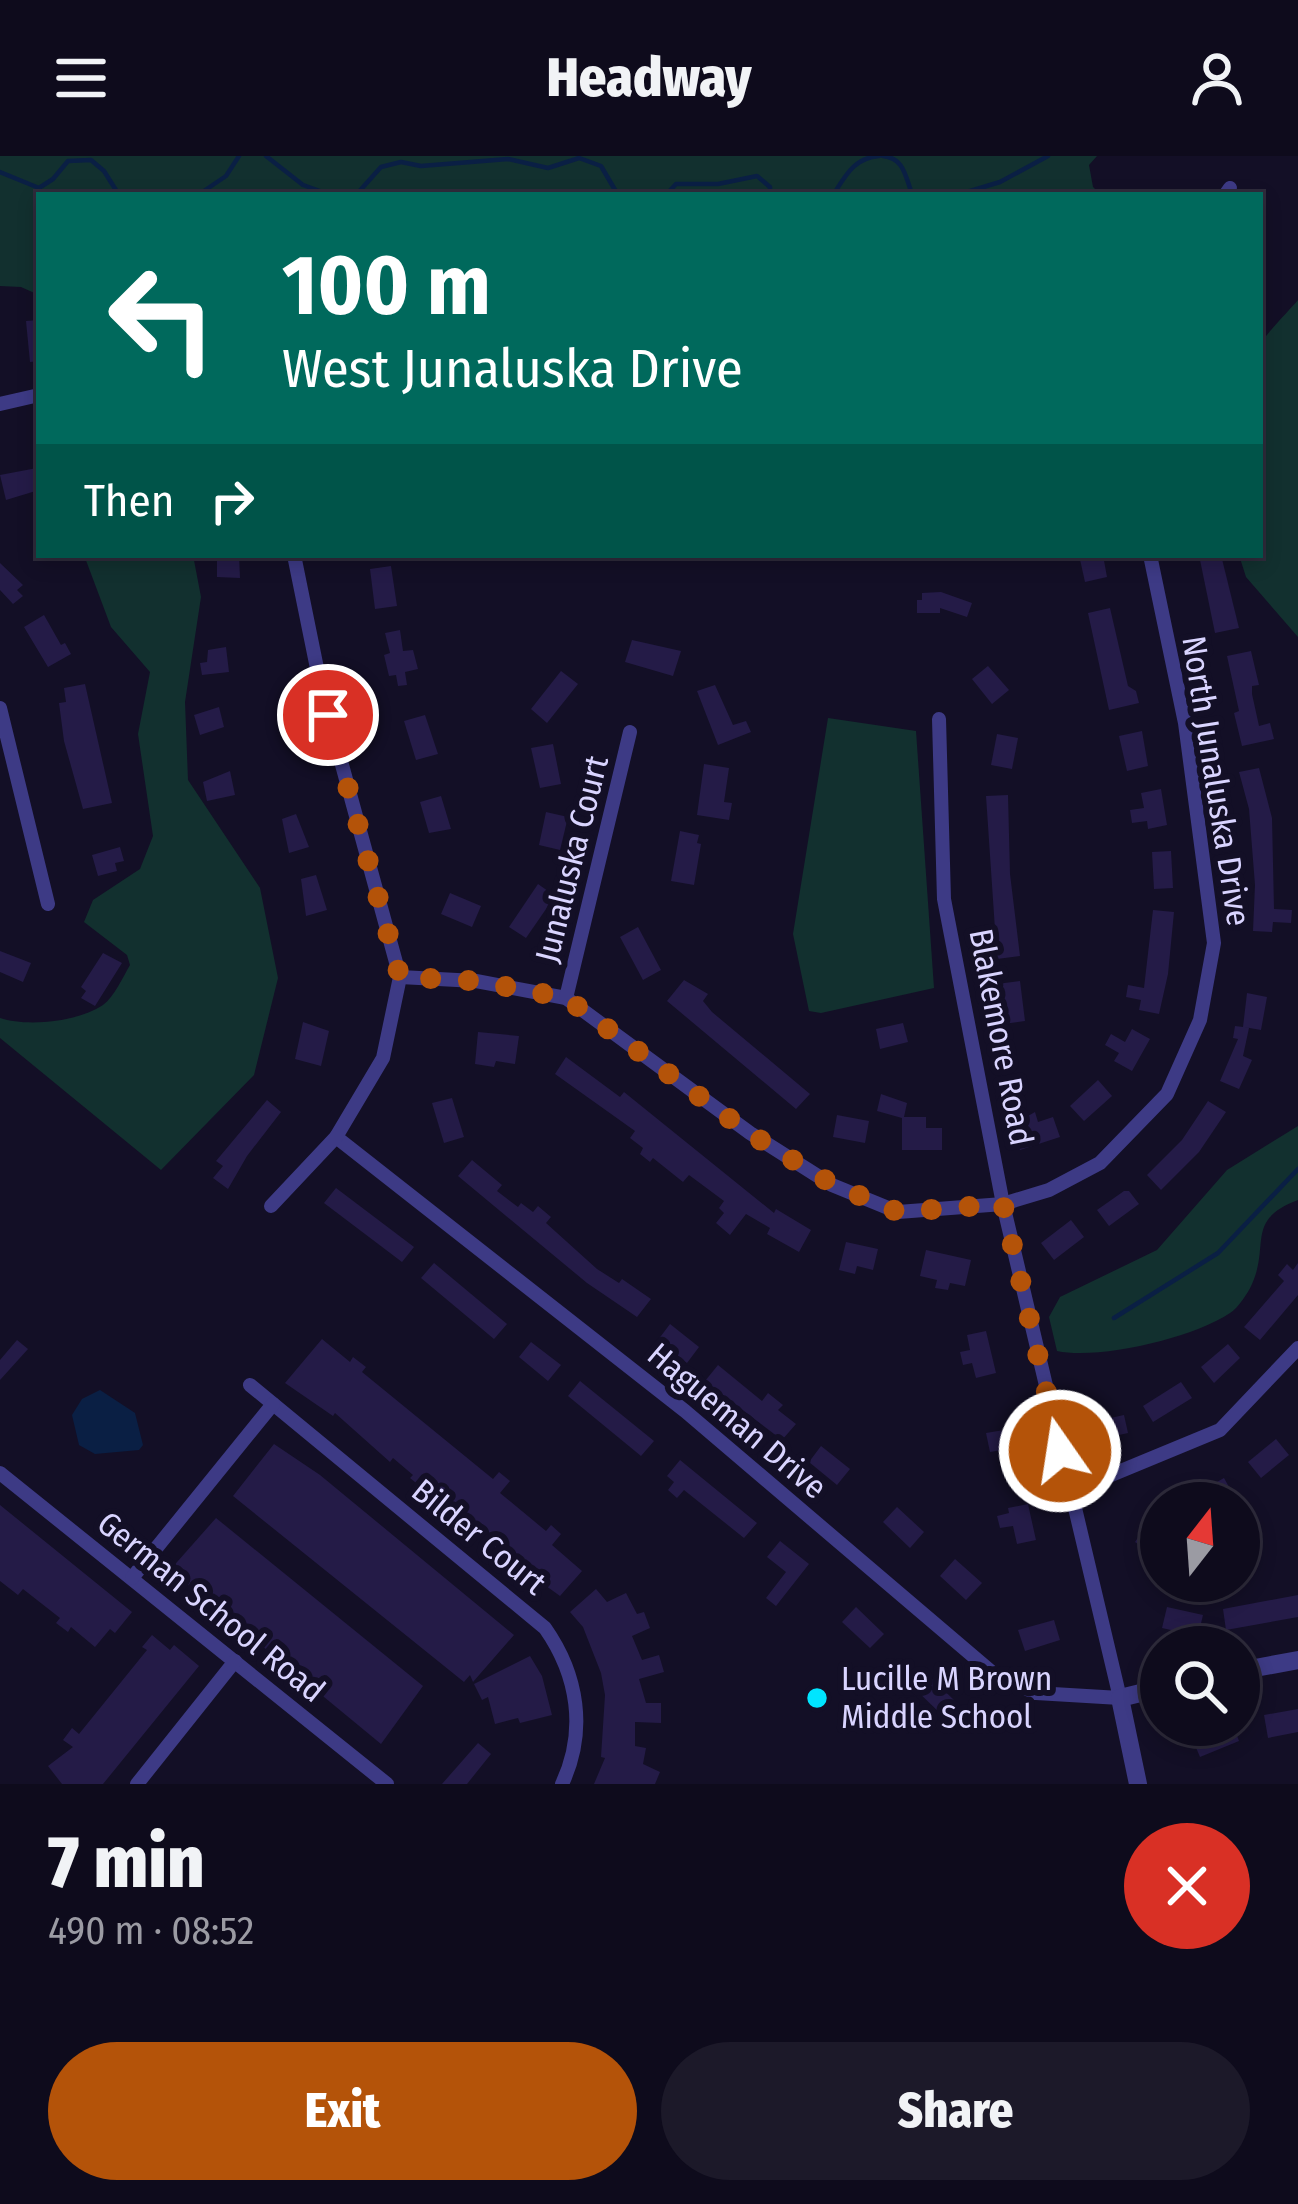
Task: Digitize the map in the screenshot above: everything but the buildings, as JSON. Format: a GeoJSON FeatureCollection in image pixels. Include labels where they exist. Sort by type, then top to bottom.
{"type":"FeatureCollection","features":[{"type":"Feature","properties":{"kind":"street"},"geometry":{"type":"LineString","coordinates":[[0,404],[36,396]]}},
{"type":"Feature","properties":{"kind":"street"},"geometry":{"type":"LineString","coordinates":[[271,1206],[336,1137],[383,1058],[400,977],[321,688],[295,558]]}},
{"type":"Feature","properties":{"kind":"street","name":"North Junaluska Drive"},"geometry":{"type":"LineString","coordinates":[[566,998],[749,1133],[832,1184],[898,1212],[1003,1204],[1049,1190],[1100,1163],[1166,1094],[1200,1020],[1214,943],[1185,723],[1151,558]]}},
{"type":"Feature","properties":{"kind":"street"},"geometry":{"type":"LineString","coordinates":[[0,709],[48,904]]}},
{"type":"Feature","properties":{"kind":"street","name":"Blakemore Road"},"geometry":{"type":"LineString","coordinates":[[939,718],[944,899],[1003,1204],[1138,1784]]}},
{"type":"Feature","properties":{"kind":"street","name":"Junaluska Court"},"geometry":{"type":"LineString","coordinates":[[566,998],[630,732]]}},
{"type":"Feature","properties":{"kind":"street"},"geometry":{"type":"LineString","coordinates":[[400,977],[476,981],[566,998]]}},
{"type":"Feature","properties":{"kind":"street","name":"Hagueman Drive"},"geometry":{"type":"LineString","coordinates":[[336,1137],[686,1411],[994,1674],[1036,1693],[1120,1698]]}},
{"type":"Feature","properties":{"kind":"street"},"geometry":{"type":"LineString","coordinates":[[1070,1492],[1220,1430],[1298,1348]]}},
{"type":"Feature","properties":{"kind":"street","name":"Bilder Court"},"geometry":{"type":"LineString","coordinates":[[250,1385],[545,1628],[565,1663],[577,1712],[572,1755],[562,1784]]}},
{"type":"Feature","properties":{"kind":"street"},"geometry":{"type":"LineString","coordinates":[[132,1578],[273,1405]]}},
{"type":"Feature","properties":{"kind":"street","name":"German School Road"},"geometry":{"type":"LineString","coordinates":[[0,1473],[387,1784]]}},
{"type":"Feature","properties":{"kind":"street"},"geometry":{"type":"LineString","coordinates":[[1260,1667],[1298,1660]]}},
{"type":"Feature","properties":{"kind":"street"},"geometry":{"type":"LineString","coordinates":[[137,1784],[235,1661]]}},
{"type":"Feature","properties":{"kind":"street"},"geometry":{"type":"LineString","coordinates":[[1120,1698],[1140,1693]]}},
{"type":"Feature","properties":{"kind":"green space"},"geometry":{"type":"Polygon","coordinates":[[[0,156],[1097,156],[1089,165],[1098,192],[36,192],[36,294],[0,286],[0,156]]]}},
{"type":"Feature","properties":{"kind":"green space"},"geometry":{"type":"Polygon","coordinates":[[[1298,300],[1298,637],[1246,577],[1240,558],[1263,558],[1266,336],[1298,300]]]}},
{"type":"Feature","properties":{"kind":"green space"},"geometry":{"type":"Polygon","coordinates":[[[85,558],[194,558],[201,597],[185,702],[188,780],[260,888],[278,978],[254,1075],[161,1170],[0,1038],[0,1018],[52,1021],[93,1011],[111,997],[130,965],[127,955],[84,922],[93,900],[140,869],[153,836],[138,734],[150,672],[111,627],[85,558]]]}},
{"type":"Feature","properties":{"kind":"green space"},"geometry":{"type":"Polygon","coordinates":[[[828,718],[916,731],[934,988],[821,1013],[809,1011],[793,934],[828,718]]]}},
{"type":"Feature","properties":{"kind":"green space"},"geometry":{"type":"Polygon","coordinates":[[[1298,1126],[1298,1200],[1265,1225],[1252,1284],[1233,1311],[1193,1331],[1145,1345],[1097,1352],[1057,1351],[1049,1317],[1060,1297],[1157,1250],[1227,1170],[1298,1126]]]}},
{"type":"Feature","properties":{"kind":"water"},"geometry":{"type":"Polygon","coordinates":[[[100,1390],[135,1413],[143,1445],[139,1450],[95,1454],[79,1445],[72,1415],[82,1399],[100,1390]]]}},
{"type":"Feature","properties":{"kind":"waterway"},"geometry":{"type":"LineString","coordinates":[[202,192],[226,176],[239,156]]}},
{"type":"Feature","properties":{"kind":"waterway"},"geometry":{"type":"LineString","coordinates":[[266,156],[303,185],[323,192]]}},
{"type":"Feature","properties":{"kind":"waterway"},"geometry":{"type":"LineString","coordinates":[[835,192],[857,164],[879,156]]}},
{"type":"Feature","properties":{"kind":"waterway"},"geometry":{"type":"LineString","coordinates":[[883,156],[899,163],[914,192]]}},
{"type":"Feature","properties":{"kind":"waterway"},"geometry":{"type":"LineString","coordinates":[[967,192],[1000,182],[1048,156]]}},
{"type":"Feature","properties":{"kind":"waterway"},"geometry":{"type":"LineString","coordinates":[[359,192],[381,167],[401,162],[421,166],[508,159],[548,168],[579,158],[601,166],[616,192]]}},
{"type":"Feature","properties":{"kind":"waterway"},"geometry":{"type":"LineString","coordinates":[[0,172],[39,188],[68,161],[91,160],[117,192]]}},
{"type":"Feature","properties":{"kind":"waterway"},"geometry":{"type":"LineString","coordinates":[[669,192],[676,184],[718,184],[757,176],[770,192]]}},
{"type":"Feature","properties":{"kind":"waterway"},"geometry":{"type":"LineString","coordinates":[[1114,1318],[1218,1253],[1298,1169]]}},
{"type":"Feature","properties":{"kind":"place","name":"Lucille M Brown Middle School"},"geometry":{"type":"Point","coordinates":[817,1698]}},
{"type":"Feature","properties":{"kind":"route"},"geometry":{"type":"LineString","coordinates":[[328,715],[400,977],[476,981],[566,998],[749,1133],[832,1184],[898,1212],[1003,1204],[1060,1451]]}}]}
